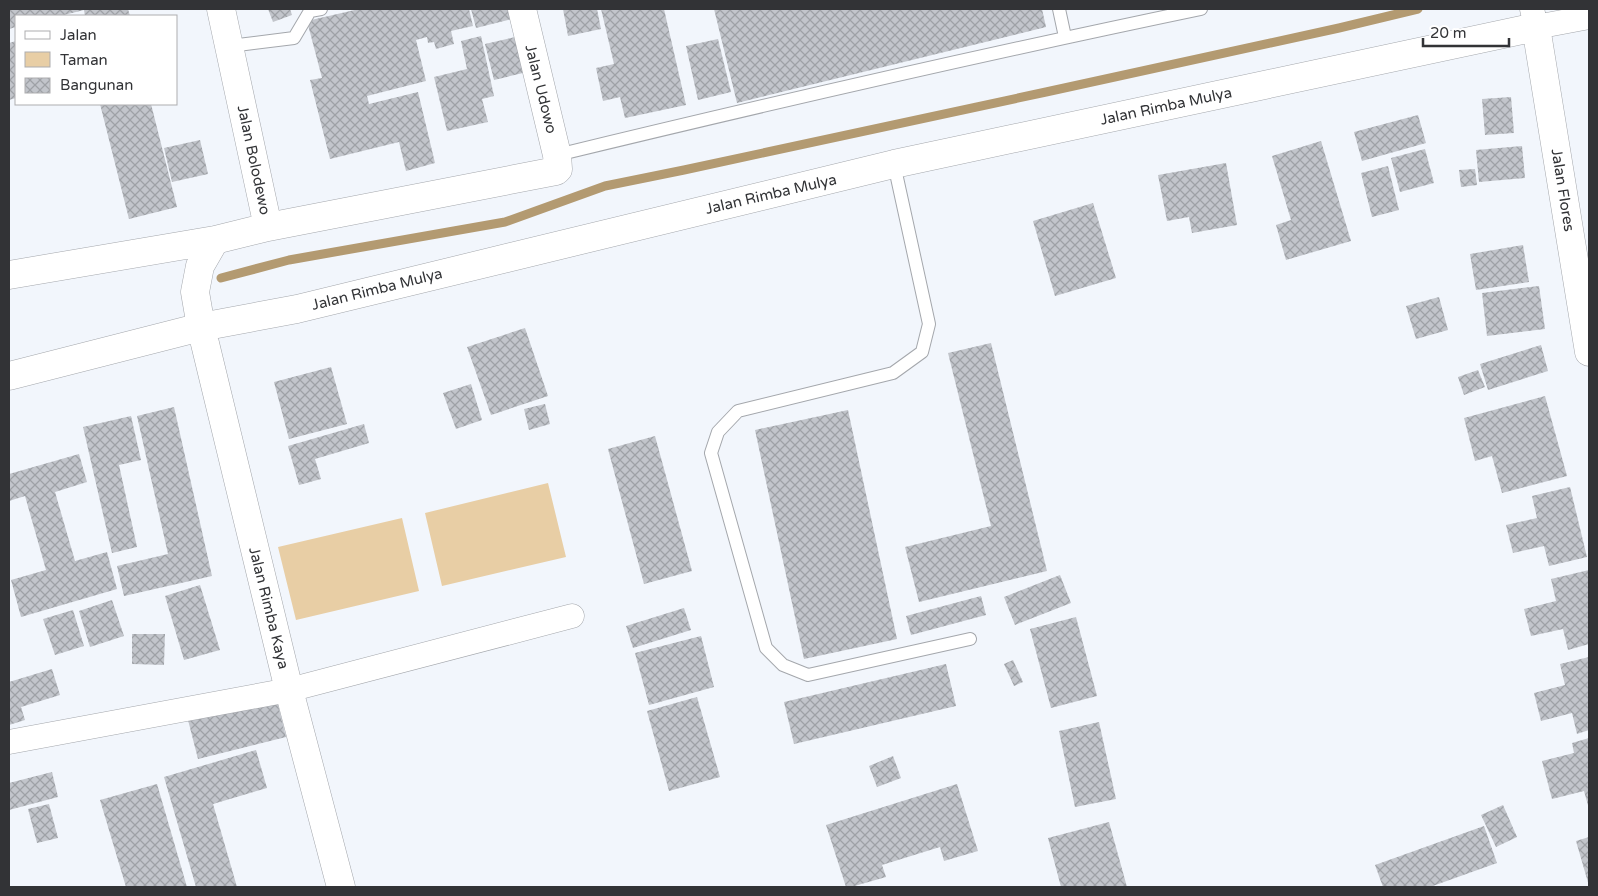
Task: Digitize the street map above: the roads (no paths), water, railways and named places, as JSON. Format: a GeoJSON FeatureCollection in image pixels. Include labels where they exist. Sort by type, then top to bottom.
{"type":"FeatureCollection","features":[{"type":"Feature","properties":{"kind":"street","name":"Jalan Bolodewo"},"geometry":{"type":"LineString","coordinates":[[9,275],[215,240],[268,227],[221,9]]}},
{"type":"Feature","properties":{"kind":"street","name":"Jalan Udowo"},"geometry":{"type":"LineString","coordinates":[[522,9],[558,162]]}},
{"type":"Feature","properties":{"kind":"street"},"geometry":{"type":"LineString","coordinates":[[1534,19],[1589,17]]}},
{"type":"Feature","properties":{"kind":"street","name":"Jalan Rimba Mulya"},"geometry":{"type":"LineString","coordinates":[[9,376],[202,327],[297,309],[894,164],[1534,19]]}},
{"type":"Feature","properties":{"kind":"street","name":"Jalan Flores"},"geometry":{"type":"LineString","coordinates":[[1534,19],[1589,352]]}},
{"type":"Feature","properties":{"kind":"street"},"geometry":{"type":"LineString","coordinates":[[268,227],[553,172],[558,162]]}},
{"type":"Feature","properties":{"kind":"street"},"geometry":{"type":"LineString","coordinates":[[202,327],[195,292],[200,266],[215,240]]}},
{"type":"Feature","properties":{"kind":"street","name":"Jalan Rimba Kaya"},"geometry":{"type":"LineString","coordinates":[[202,327],[289,690],[341,887]]}},
{"type":"Feature","properties":{"kind":"street"},"geometry":{"type":"LineString","coordinates":[[9,742],[289,690],[572,616]]}},
{"type":"Feature","properties":{"kind":"lane"},"geometry":{"type":"LineString","coordinates":[[230,46],[294,38],[310,11],[322,9]]}},
{"type":"Feature","properties":{"kind":"lane"},"geometry":{"type":"LineString","coordinates":[[1059,9],[1066,37]]}},
{"type":"Feature","properties":{"kind":"lane"},"geometry":{"type":"LineString","coordinates":[[558,162],[736,112],[1066,37],[1201,9]]}},
{"type":"Feature","properties":{"kind":"lane"},"geometry":{"type":"LineString","coordinates":[[894,164],[929,324],[922,352],[893,373],[738,411],[718,432],[711,453],[766,648],[783,665],[808,675],[970,639]]}},
{"type":"Feature","properties":{"kind":"waterway"},"geometry":{"type":"LineString","coordinates":[[221,278],[289,260],[505,222],[605,186],[1046,92],[1418,9]]}}]}
